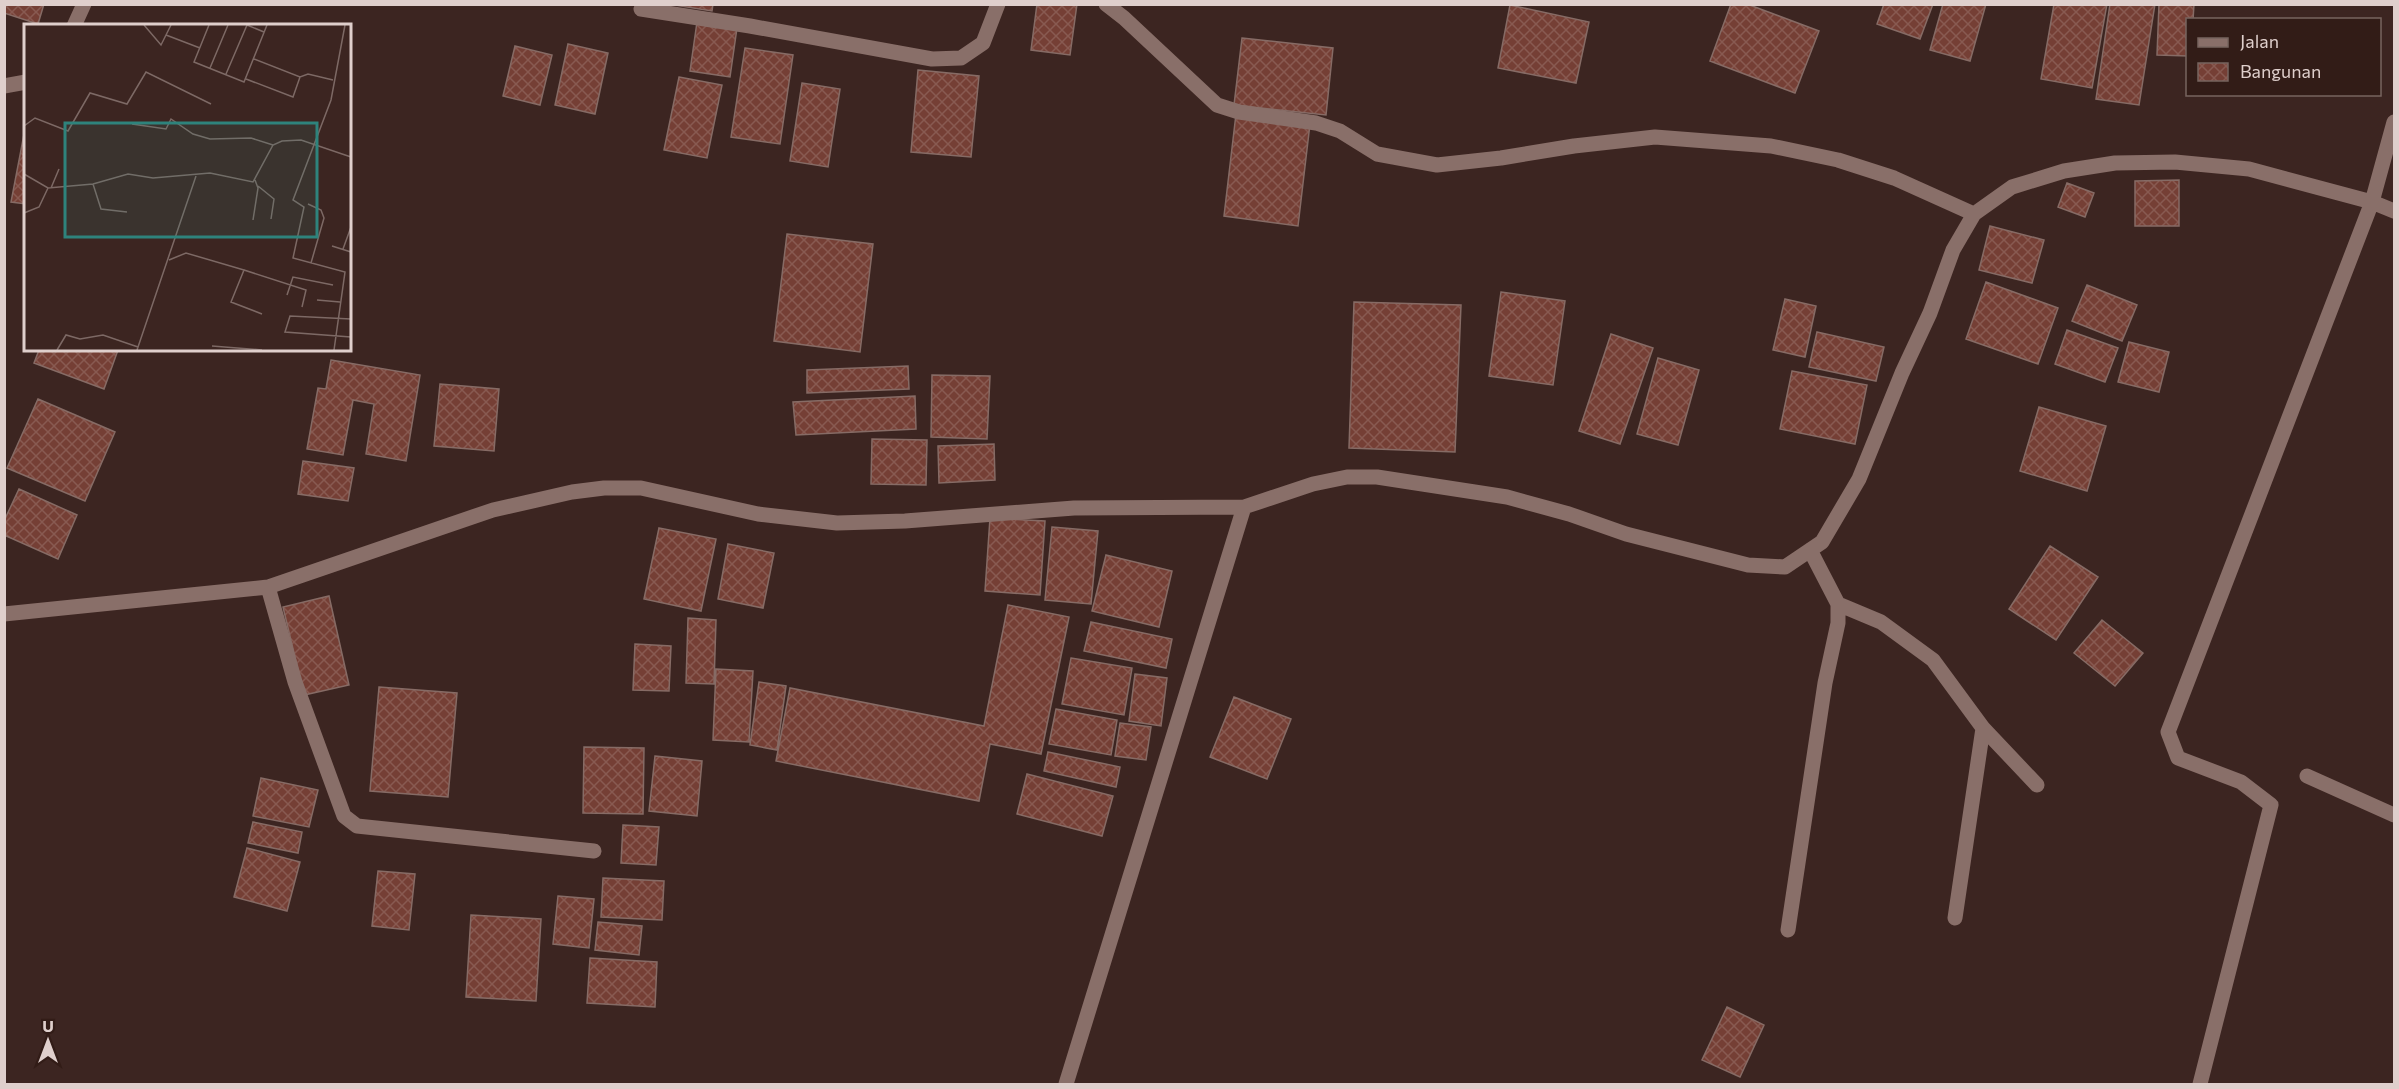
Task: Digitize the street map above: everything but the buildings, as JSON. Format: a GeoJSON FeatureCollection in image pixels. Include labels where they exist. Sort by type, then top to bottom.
{"type":"FeatureCollection","features":[{"type":"Feature","properties":{"kind":"street"},"geometry":{"type":"LineString","coordinates":[[75,24],[84,4]]}},
{"type":"Feature","properties":{"kind":"street"},"geometry":{"type":"LineString","coordinates":[[641,9],[932,59],[961,58],[983,43],[998,4]]}},
{"type":"Feature","properties":{"kind":"street"},"geometry":{"type":"LineString","coordinates":[[1106,4],[1217,105],[1239,112],[1316,123],[1340,131],[1377,154],[1437,165],[1655,137],[1771,146],[1838,160],[1894,178],[1974,214]]}},
{"type":"Feature","properties":{"kind":"street"},"geometry":{"type":"LineString","coordinates":[[4,86],[24,82]]}},
{"type":"Feature","properties":{"kind":"street"},"geometry":{"type":"LineString","coordinates":[[2200,1084],[2271,805],[2241,782],[2178,758],[2168,732],[2372,202],[2394,122]]}},
{"type":"Feature","properties":{"kind":"street"},"geometry":{"type":"LineString","coordinates":[[4,614],[268,587],[493,510],[524,501],[604,488],[641,488],[758,514],[837,523],[905,521],[1074,508],[1244,507],[1314,484],[1347,477],[1377,477],[1508,497],[1569,514],[1626,534],[1748,565],[1785,567],[1822,542],[1859,479],[1902,373],[1930,313],[1953,250],[1974,214],[2012,187],[2064,171],[2125,163],[2175,162],[2249,169],[2372,202],[2394,211]]}},
{"type":"Feature","properties":{"kind":"street"},"geometry":{"type":"LineString","coordinates":[[1066,1084],[1244,507]]}},
{"type":"Feature","properties":{"kind":"street"},"geometry":{"type":"LineString","coordinates":[[1788,930],[1825,683],[1838,623],[1838,604],[1810,550]]}},
{"type":"Feature","properties":{"kind":"street"},"geometry":{"type":"LineString","coordinates":[[268,587],[295,682],[344,816],[348,820],[357,826],[594,851]]}},
{"type":"Feature","properties":{"kind":"street"},"geometry":{"type":"LineString","coordinates":[[1838,604],[1881,622],[1933,660],[1983,728],[2037,785]]}},
{"type":"Feature","properties":{"kind":"street"},"geometry":{"type":"LineString","coordinates":[[1955,918],[1983,728]]}},
{"type":"Feature","properties":{"kind":"street"},"geometry":{"type":"LineString","coordinates":[[2307,776],[2394,815]]}}]}
